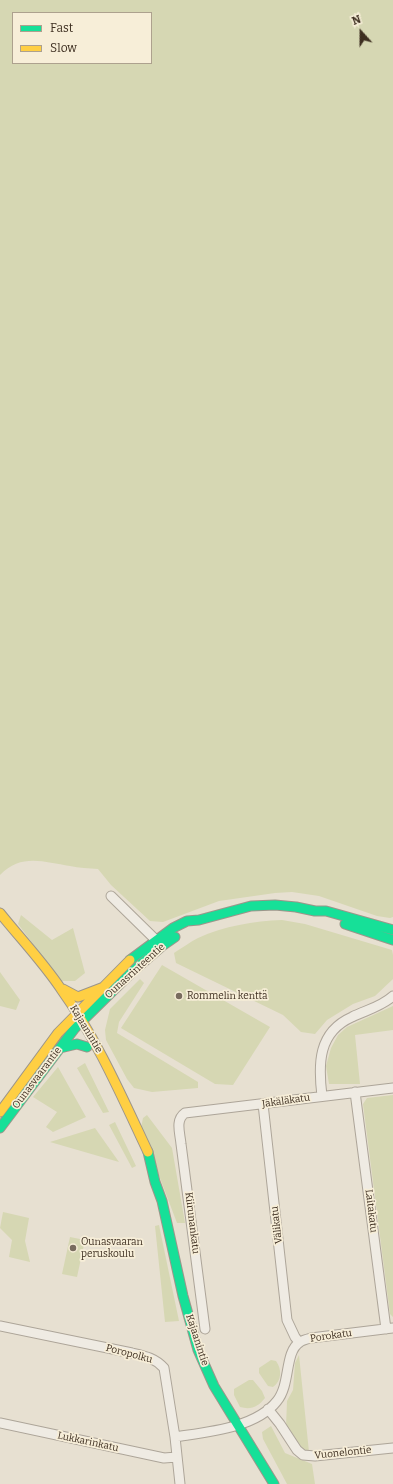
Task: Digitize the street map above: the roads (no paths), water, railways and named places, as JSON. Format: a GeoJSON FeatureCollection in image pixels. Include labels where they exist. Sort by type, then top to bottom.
{"type":"FeatureCollection","features":[{"type":"Feature","properties":{"kind":"main road","name":"Ounasrinteentie"},"geometry":{"type":"LineString","coordinates":[[69,1014],[104,987],[126,964],[159,943],[192,928],[199,920],[229,911],[251,906],[275,904],[315,911],[326,911],[373,923],[393,930]]}},
{"type":"Feature","properties":{"kind":"main road","name":"Ounasrinteentie"},"geometry":{"type":"LineString","coordinates":[[315,911],[322,917],[393,940]]}},
{"type":"Feature","properties":{"kind":"main road","name":"Kajaanintie"},"geometry":{"type":"LineString","coordinates":[[0,913],[61,988],[69,1014],[109,1086],[146,1167],[155,1182]]}},
{"type":"Feature","properties":{"kind":"main road"},"geometry":{"type":"LineString","coordinates":[[373,923],[393,923]]}},
{"type":"Feature","properties":{"kind":"main road"},"geometry":{"type":"LineString","coordinates":[[0,925],[34,968]]}},
{"type":"Feature","properties":{"kind":"main road","name":"Ounasrinteentie"},"geometry":{"type":"LineString","coordinates":[[76,1028],[159,943]]}},
{"type":"Feature","properties":{"kind":"main road"},"geometry":{"type":"LineString","coordinates":[[61,988],[78,997],[104,987]]}},
{"type":"Feature","properties":{"kind":"main road","name":"Kajaanintie"},"geometry":{"type":"LineString","coordinates":[[52,993],[69,1014],[82,1021],[116,1084],[150,1156],[155,1182],[165,1214],[183,1296],[198,1350],[214,1386],[274,1484]]}},
{"type":"Feature","properties":{"kind":"main road","name":"Ounasvaarantie"},"geometry":{"type":"LineString","coordinates":[[0,1112],[58,1032],[69,1014]]}},
{"type":"Feature","properties":{"kind":"main road","name":"Ounasvaarantie"},"geometry":{"type":"LineString","coordinates":[[0,1128],[76,1028]]}},
{"type":"Feature","properties":{"kind":"main road"},"geometry":{"type":"LineString","coordinates":[[60,1048],[74,1044],[81,1044],[87,1047]]}},
{"type":"Feature","properties":{"kind":"street"},"geometry":{"type":"LineString","coordinates":[[111,896],[159,943]]}},
{"type":"Feature","properties":{"kind":"street"},"geometry":{"type":"LineString","coordinates":[[322,1096],[320,1071],[322,1052],[331,1033],[339,1024],[351,1017],[386,1002],[393,996]]}},
{"type":"Feature","properties":{"kind":"street","name":"Jäkäläkatu"},"geometry":{"type":"LineString","coordinates":[[180,1116],[185,1113],[393,1088]]}},
{"type":"Feature","properties":{"kind":"street","name":"Laitakatu"},"geometry":{"type":"LineString","coordinates":[[356,1092],[389,1328]]}},
{"type":"Feature","properties":{"kind":"street","name":"Välikatu"},"geometry":{"type":"LineString","coordinates":[[263,1104],[287,1320],[299,1342]]}},
{"type":"Feature","properties":{"kind":"street","name":"Kiirunankatu"},"geometry":{"type":"LineString","coordinates":[[180,1116],[180,1136],[205,1329]]}},
{"type":"Feature","properties":{"kind":"street","name":"Poropolku"},"geometry":{"type":"LineString","coordinates":[[0,1326],[132,1353],[149,1357],[158,1362],[164,1368],[175,1437],[180,1484]]}},
{"type":"Feature","properties":{"kind":"street","name":"Porokatu"},"geometry":{"type":"LineString","coordinates":[[175,1437],[221,1430],[249,1420],[268,1409],[276,1402],[283,1392],[286,1383],[289,1357],[299,1342],[311,1338],[389,1328]]}},
{"type":"Feature","properties":{"kind":"street","name":"Vuonelontie"},"geometry":{"type":"LineString","coordinates":[[268,1409],[297,1450],[303,1455],[315,1456],[393,1448]]}},
{"type":"Feature","properties":{"kind":"street","name":"Lukkarinkatu"},"geometry":{"type":"LineString","coordinates":[[0,1423],[164,1458],[177,1457]]}},
{"type":"Feature","properties":{"kind":"place","name":"Rommelin kenttä"},"geometry":{"type":"Point","coordinates":[179,996]}},
{"type":"Feature","properties":{"kind":"place","name":"Ounasvaaran peruskoulu"},"geometry":{"type":"Point","coordinates":[73,1248]}}]}
